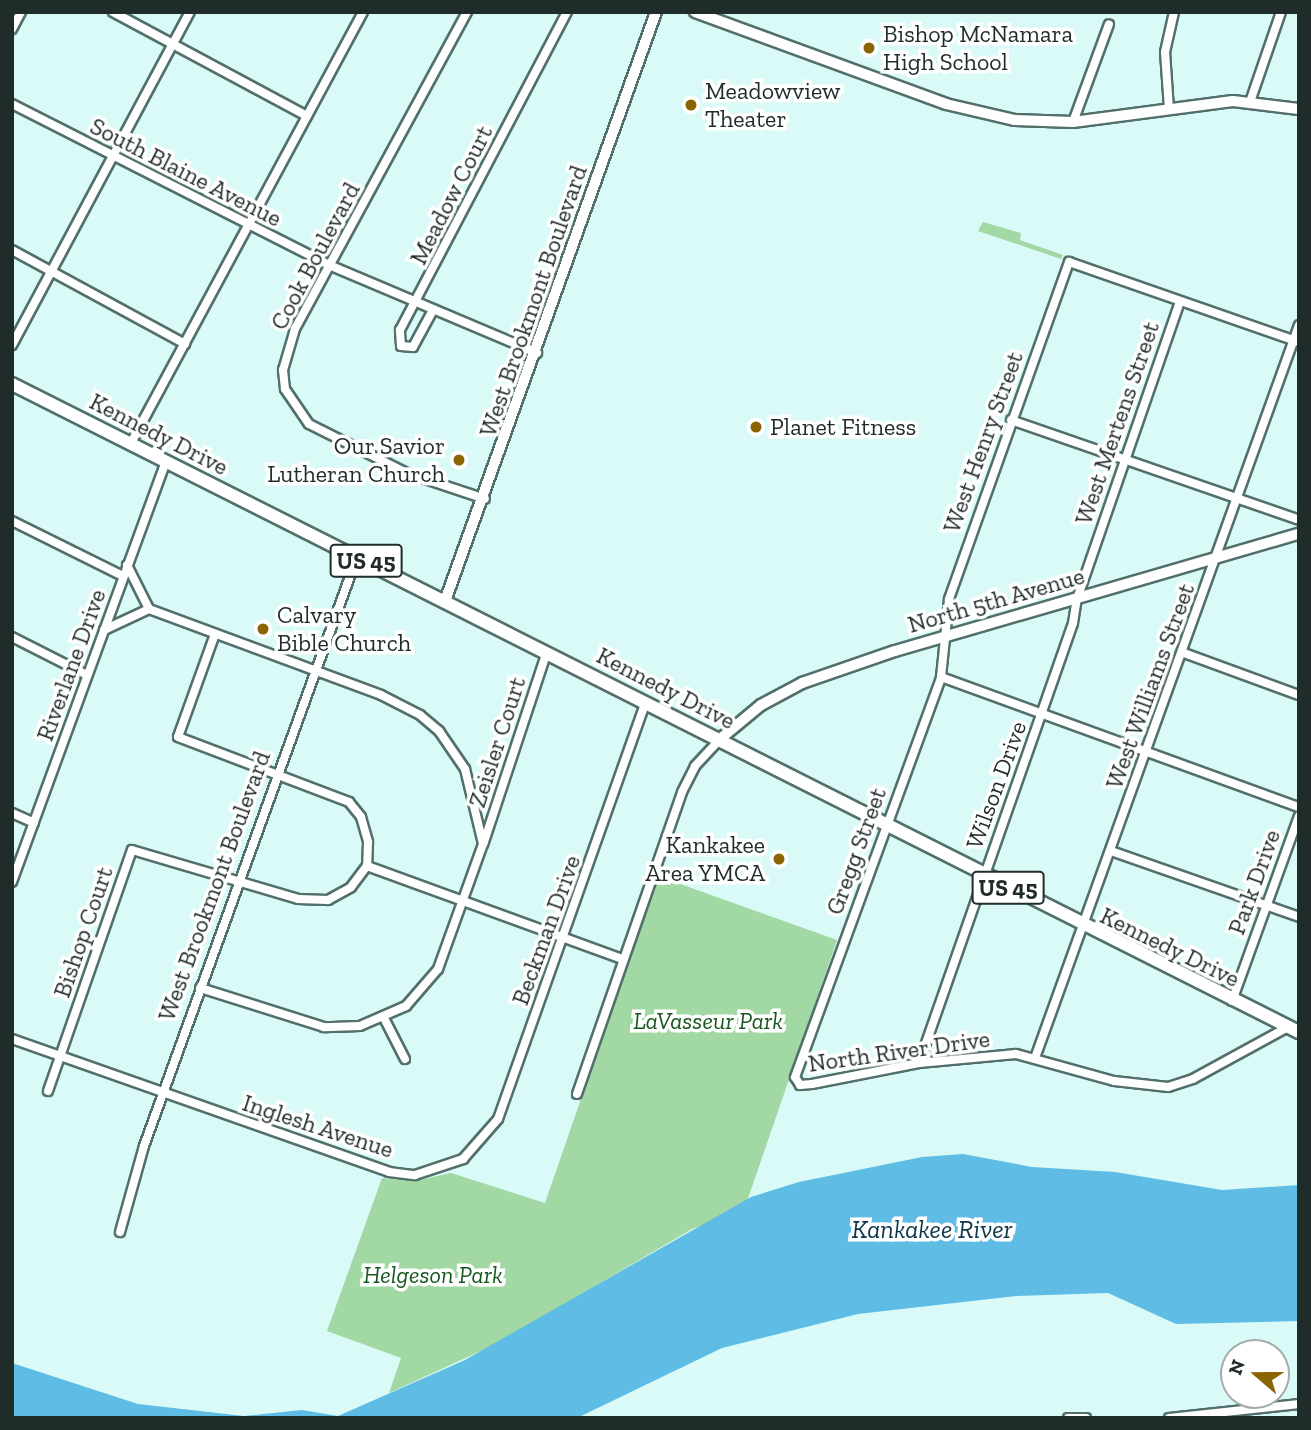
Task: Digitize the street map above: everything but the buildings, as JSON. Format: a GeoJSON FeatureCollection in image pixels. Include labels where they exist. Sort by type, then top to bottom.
{"type":"FeatureCollection","features":[{"type":"Feature","properties":{"kind":"main road","name":"West Brookmont Boulevard"},"geometry":{"type":"LineString","coordinates":[[445,601],[485,499],[656,12]]}},
{"type":"Feature","properties":{"kind":"main road"},"geometry":{"type":"LineString","coordinates":[[695,12],[946,104],[1015,120],[1073,122],[1169,109],[1250,102],[1299,109]]}},
{"type":"Feature","properties":{"kind":"main road","name":"Kennedy Drive"},"geometry":{"type":"LineString","coordinates":[[12,384],[720,739],[885,827],[1083,927],[1294,1029]]}},
{"type":"Feature","properties":{"kind":"main road","name":"North 5th Avenue"},"geometry":{"type":"LineString","coordinates":[[720,739],[761,705],[803,683],[1077,598],[1299,534]]}},
{"type":"Feature","properties":{"kind":"street"},"geometry":{"type":"LineString","coordinates":[[12,29],[22,12]]}},
{"type":"Feature","properties":{"kind":"street"},"geometry":{"type":"LineString","coordinates":[[113,12],[307,116]]}},
{"type":"Feature","properties":{"kind":"street"},"geometry":{"type":"LineString","coordinates":[[12,345],[190,12]]}},
{"type":"Feature","properties":{"kind":"street"},"geometry":{"type":"LineString","coordinates":[[131,443],[363,12]]}},
{"type":"Feature","properties":{"kind":"street","name":"Cook Boulevard"},"geometry":{"type":"LineString","coordinates":[[467,12],[295,329],[283,370],[285,389],[309,424],[359,452],[485,499]]}},
{"type":"Feature","properties":{"kind":"street","name":"Meadow Court"},"geometry":{"type":"LineString","coordinates":[[433,310],[413,347],[401,346],[400,330],[567,12]]}},
{"type":"Feature","properties":{"kind":"street"},"geometry":{"type":"LineString","coordinates":[[1169,109],[1165,52],[1174,12]]}},
{"type":"Feature","properties":{"kind":"street"},"geometry":{"type":"LineString","coordinates":[[1250,102],[1282,12]]}},
{"type":"Feature","properties":{"kind":"street"},"geometry":{"type":"LineString","coordinates":[[1073,122],[1109,24]]}},
{"type":"Feature","properties":{"kind":"street","name":"South Blaine Avenue"},"geometry":{"type":"LineString","coordinates":[[12,104],[113,158],[329,265],[537,353]]}},
{"type":"Feature","properties":{"kind":"street"},"geometry":{"type":"LineString","coordinates":[[12,250],[185,344]]}},
{"type":"Feature","properties":{"kind":"street","name":"West Henry Street"},"geometry":{"type":"LineString","coordinates":[[945,638],[949,599],[1069,262],[1180,301]]}},
{"type":"Feature","properties":{"kind":"street"},"geometry":{"type":"LineString","coordinates":[[1180,301],[1296,341]]}},
{"type":"Feature","properties":{"kind":"street","name":"West Mertens Street"},"geometry":{"type":"LineString","coordinates":[[1077,598],[1180,301]]}},
{"type":"Feature","properties":{"kind":"street","name":"West Williams Street"},"geometry":{"type":"LineString","coordinates":[[1035,1058],[1184,653],[1237,498],[1296,341],[1299,325]]}},
{"type":"Feature","properties":{"kind":"street"},"geometry":{"type":"LineString","coordinates":[[1011,420],[1299,520]]}},
{"type":"Feature","properties":{"kind":"street","name":"Riverlane Drive"},"geometry":{"type":"LineString","coordinates":[[12,882],[166,461]]}},
{"type":"Feature","properties":{"kind":"street"},"geometry":{"type":"LineString","coordinates":[[12,521],[123,576]]}},
{"type":"Feature","properties":{"kind":"street","name":"West Brookmont Boulevard"},"geometry":{"type":"LineString","coordinates":[[120,1231],[163,1092],[357,557]]}},
{"type":"Feature","properties":{"kind":"street"},"geometry":{"type":"LineString","coordinates":[[127,565],[149,609],[381,695],[420,715],[439,731],[465,769],[483,844]]}},
{"type":"Feature","properties":{"kind":"street","name":"Wilson Drive"},"geometry":{"type":"LineString","coordinates":[[919,1063],[1077,612],[1077,598]]}},
{"type":"Feature","properties":{"kind":"street"},"geometry":{"type":"LineString","coordinates":[[104,630],[149,609]]}},
{"type":"Feature","properties":{"kind":"street"},"geometry":{"type":"LineString","coordinates":[[215,634],[178,737],[349,802],[361,817],[368,842],[367,866],[351,887],[328,900],[298,899],[238,882]]}},
{"type":"Feature","properties":{"kind":"street"},"geometry":{"type":"LineString","coordinates":[[12,637],[88,675]]}},
{"type":"Feature","properties":{"kind":"street","name":"Gregg Street"},"geometry":{"type":"LineString","coordinates":[[795,1077],[941,677],[945,638]]}},
{"type":"Feature","properties":{"kind":"street","name":"Zeisler Court"},"geometry":{"type":"LineString","coordinates":[[384,1018],[406,1006],[438,969],[464,902],[547,652]]}},
{"type":"Feature","properties":{"kind":"street"},"geometry":{"type":"LineString","coordinates":[[1184,653],[1299,695]]}},
{"type":"Feature","properties":{"kind":"street"},"geometry":{"type":"LineString","coordinates":[[941,677],[1299,807]]}},
{"type":"Feature","properties":{"kind":"street","name":"Beckman Drive"},"geometry":{"type":"LineString","coordinates":[[463,1159],[498,1119],[646,702]]}},
{"type":"Feature","properties":{"kind":"street"},"geometry":{"type":"LineString","coordinates":[[578,1094],[687,778],[720,739]]}},
{"type":"Feature","properties":{"kind":"street"},"geometry":{"type":"LineString","coordinates":[[12,813],[34,823]]}},
{"type":"Feature","properties":{"kind":"street","name":"Park Drive"},"geometry":{"type":"LineString","coordinates":[[1232,1001],[1299,816]]}},
{"type":"Feature","properties":{"kind":"street","name":"Bishop Court"},"geometry":{"type":"LineString","coordinates":[[48,1091],[132,850],[238,882]]}},
{"type":"Feature","properties":{"kind":"street"},"geometry":{"type":"LineString","coordinates":[[1111,851],[1299,917]]}},
{"type":"Feature","properties":{"kind":"street"},"geometry":{"type":"LineString","coordinates":[[367,866],[623,959]]}},
{"type":"Feature","properties":{"kind":"street"},"geometry":{"type":"LineString","coordinates":[[200,988],[324,1027],[360,1026],[384,1018],[405,1059]]}},
{"type":"Feature","properties":{"kind":"street","name":"North River Drive"},"geometry":{"type":"LineString","coordinates":[[795,1077],[800,1085],[813,1084],[919,1063],[978,1056],[1035,1058],[1114,1081],[1168,1087],[1193,1079],[1294,1029]]}},
{"type":"Feature","properties":{"kind":"street","name":"Inglesh Avenue"},"geometry":{"type":"LineString","coordinates":[[12,1039],[389,1172],[415,1175],[463,1159]]}},
{"type":"Feature","properties":{"kind":"street"},"geometry":{"type":"LineString","coordinates":[[1169,1418],[1299,1404]]}},
{"type":"Feature","properties":{"kind":"street"},"geometry":{"type":"LineString","coordinates":[[1068,1418],[1086,1418]]}},
{"type":"Feature","properties":{"kind":"green space"},"geometry":{"type":"Polygon","coordinates":[[[983,222],[1021,233],[1020,240],[1063,255],[1061,259],[978,231],[983,222]]]}},
{"type":"Feature","properties":{"kind":"green space","name":"LaVasseur Park"},"geometry":{"type":"Polygon","coordinates":[[[658,876],[837,940],[744,1210],[692,1229],[496,1344],[389,1393],[401,1358],[327,1331],[382,1178],[415,1181],[451,1173],[545,1203],[658,876]]]}},
{"type":"Feature","properties":{"kind":"water","name":"Kankakee River"},"geometry":{"type":"Polygon","coordinates":[[[963,1154],[1032,1167],[1115,1172],[1222,1190],[1299,1185],[1299,1321],[1176,1324],[1108,1293],[1016,1296],[858,1314],[722,1348],[577,1418],[12,1418],[12,1363],[138,1404],[244,1416],[302,1410],[338,1416],[465,1360],[751,1197],[799,1182],[922,1157],[963,1154]]]}},
{"type":"Feature","properties":{"kind":"place","name":"Bishop McNamara High School"},"geometry":{"type":"Point","coordinates":[869,48]}},
{"type":"Feature","properties":{"kind":"place","name":"Meadowview Theater"},"geometry":{"type":"Point","coordinates":[691,105]}},
{"type":"Feature","properties":{"kind":"place","name":"Planet Fitness"},"geometry":{"type":"Point","coordinates":[756,427]}},
{"type":"Feature","properties":{"kind":"place","name":"Our Savior Lutheran Church"},"geometry":{"type":"Point","coordinates":[459,460]}},
{"type":"Feature","properties":{"kind":"place","name":"Calvary Bible Church"},"geometry":{"type":"Point","coordinates":[263,629]}},
{"type":"Feature","properties":{"kind":"place","name":"Kankakee Area YMCA"},"geometry":{"type":"Point","coordinates":[779,859]}},
{"type":"Feature","properties":{"kind":"park label","name":"Helgeson Park"},"geometry":{"type":"Point","coordinates":[433,1275]}}]}
